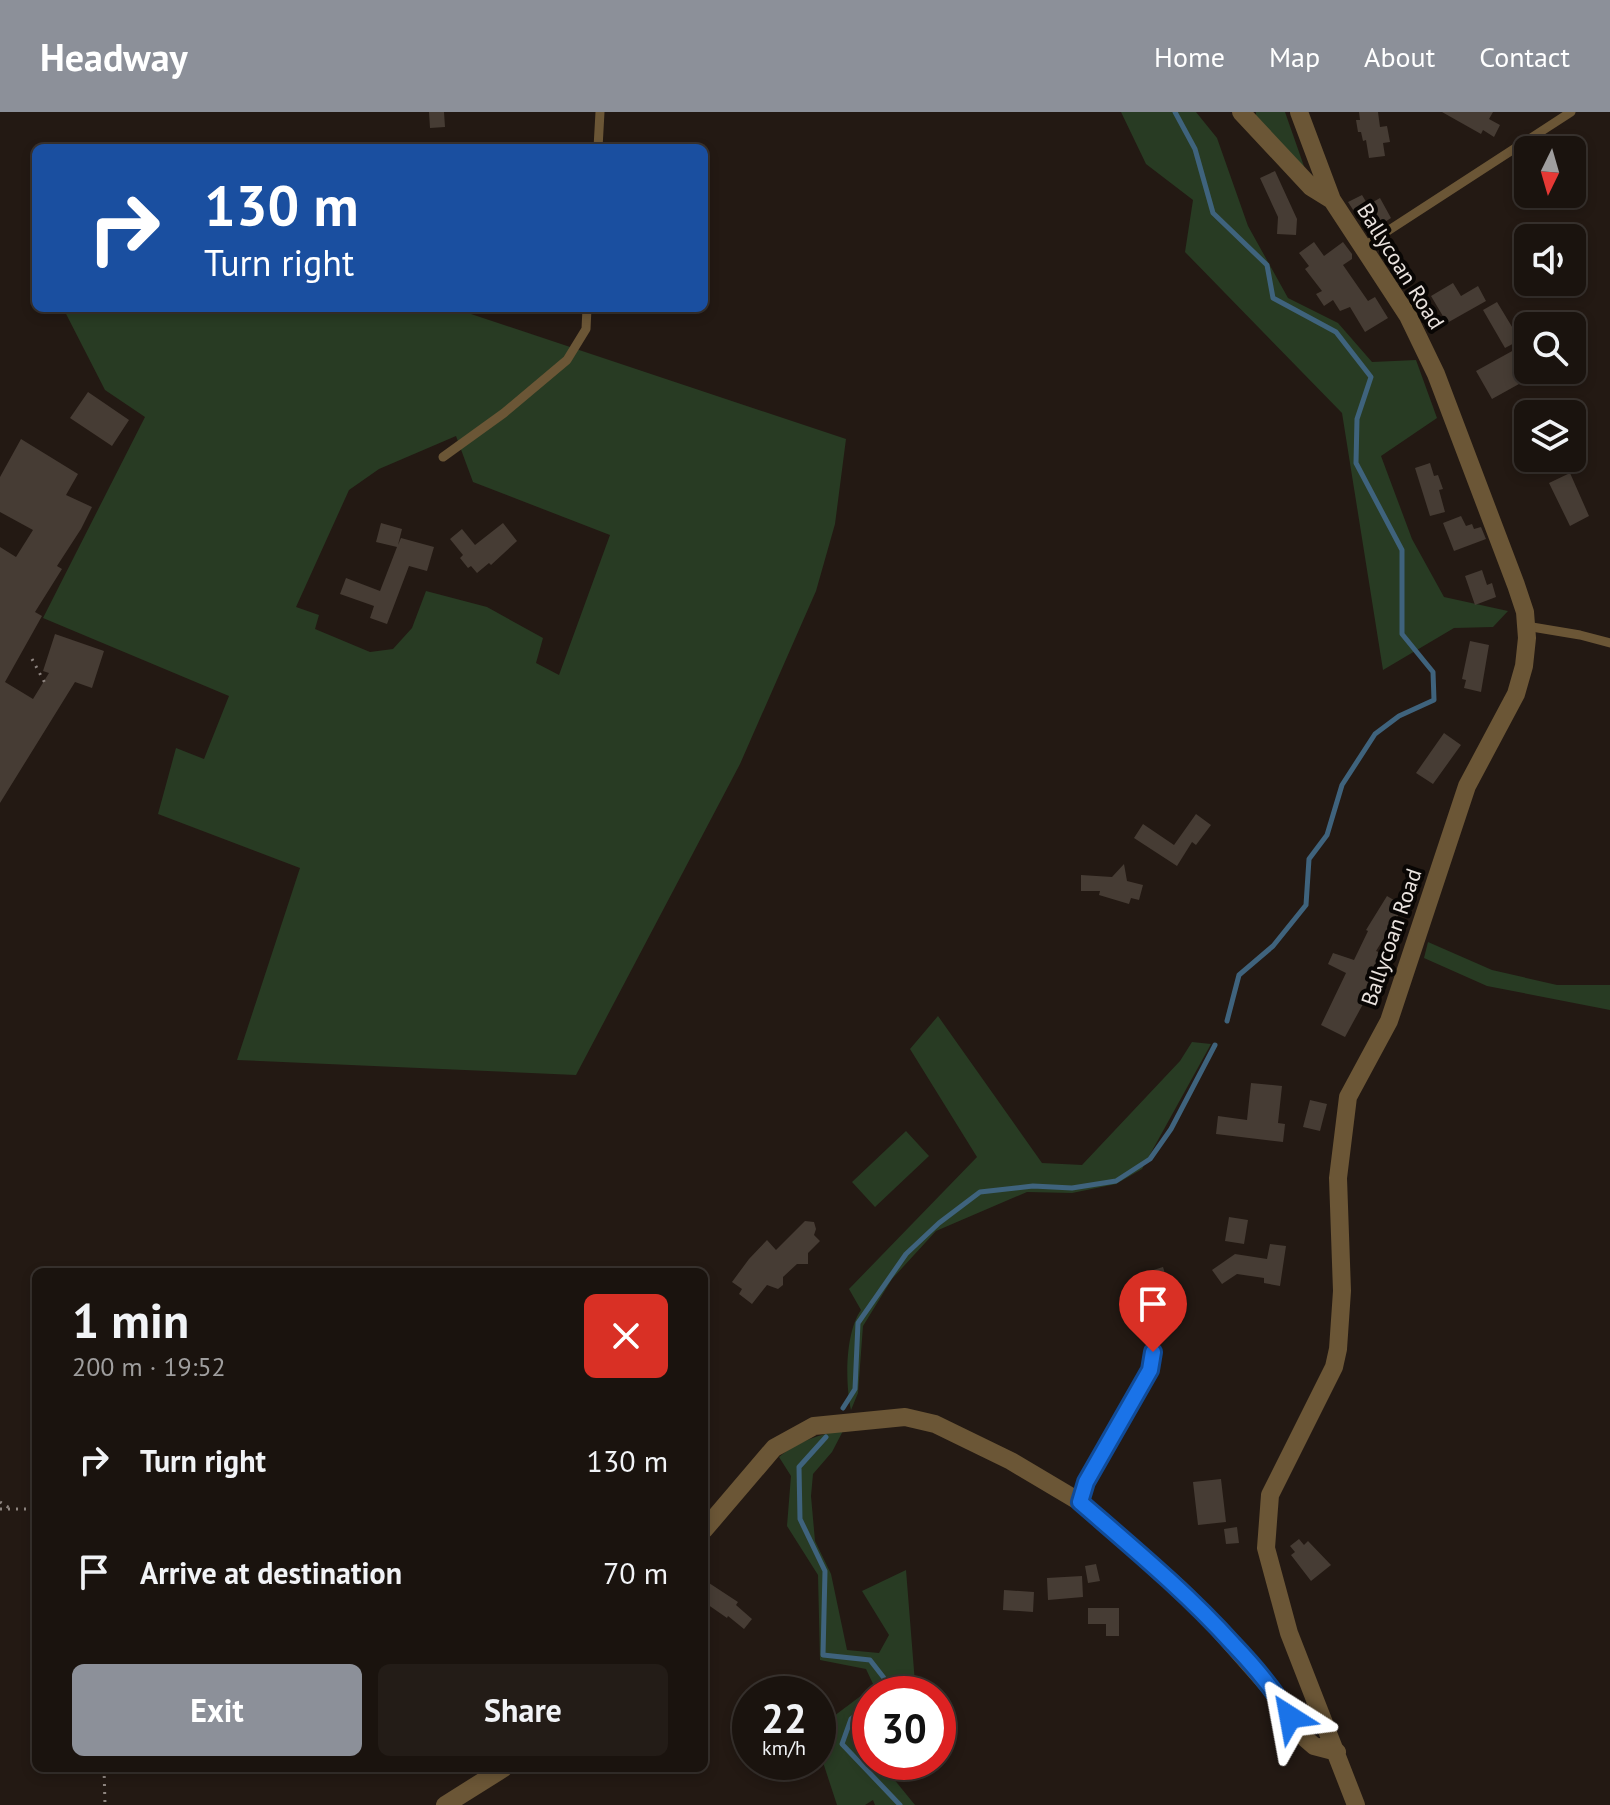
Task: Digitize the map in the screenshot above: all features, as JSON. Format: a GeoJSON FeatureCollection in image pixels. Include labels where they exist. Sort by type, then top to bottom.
{"type":"FeatureCollection","features":[{"type":"Feature","properties":{"kind":"street"},"geometry":{"type":"LineString","coordinates":[[1241,112],[1311,187],[1332,200]]}},
{"type":"Feature","properties":{"kind":"street","name":"Ballycoan Road"},"geometry":{"type":"LineString","coordinates":[[1299,112],[1332,200],[1408,316],[1436,374],[1516,585],[1526,626],[1524,666],[1516,694],[1467,786],[1389,1021],[1348,1097],[1338,1178],[1342,1291],[1338,1349],[1334,1367],[1270,1495],[1266,1548],[1274,1584],[1289,1633],[1356,1805]]}},
{"type":"Feature","properties":{"kind":"street"},"geometry":{"type":"LineString","coordinates":[[708,1525],[774,1448],[814,1426],[905,1417],[935,1424],[1011,1461],[1080,1502],[1180,1589],[1214,1624],[1281,1700],[1299,1733],[1314,1746],[1337,1752]]}},
{"type":"Feature","properties":{"kind":"street"},"geometry":{"type":"LineString","coordinates":[[445,1805],[498,1772]]}},
{"type":"Feature","properties":{"kind":"lane"},"geometry":{"type":"LineString","coordinates":[[598,144],[600,112]]}},
{"type":"Feature","properties":{"kind":"lane"},"geometry":{"type":"LineString","coordinates":[[1363,247],[1571,112]]}},
{"type":"Feature","properties":{"kind":"lane"},"geometry":{"type":"LineString","coordinates":[[443,457],[504,413],[567,360],[586,329],[587,312]]}},
{"type":"Feature","properties":{"kind":"lane"},"geometry":{"type":"LineString","coordinates":[[1526,626],[1610,643]]}},
{"type":"Feature","properties":{"kind":"lane"},"geometry":{"type":"LineString","coordinates":[[1080,1502],[1086,1482],[1150,1370],[1155,1325]]}},
{"type":"Feature","properties":{"kind":"path"},"geometry":{"type":"LineString","coordinates":[[32,659],[46,685]]}},
{"type":"Feature","properties":{"kind":"path"},"geometry":{"type":"LineString","coordinates":[[0,1502],[11,1509]]}},
{"type":"Feature","properties":{"kind":"path"},"geometry":{"type":"LineString","coordinates":[[0,1509],[32,1509]]}},
{"type":"Feature","properties":{"kind":"path"},"geometry":{"type":"LineString","coordinates":[[104,1772],[105,1805]]}},
{"type":"Feature","properties":{"kind":"green space"},"geometry":{"type":"Polygon","coordinates":[[[1121,112],[1196,112],[1217,138],[1248,226],[1288,298],[1338,323],[1372,362],[1416,360],[1437,418],[1381,456],[1412,539],[1444,597],[1508,611],[1493,627],[1454,628],[1383,670],[1342,413],[1185,252],[1193,200],[1146,164],[1121,112]]]}},
{"type":"Feature","properties":{"kind":"green space"},"geometry":{"type":"Polygon","coordinates":[[[1256,112],[1285,112],[1306,172],[1256,117],[1256,112]]]}},
{"type":"Feature","properties":{"kind":"green space"},"geometry":{"type":"Polygon","coordinates":[[[65,312],[465,312],[846,439],[835,524],[816,591],[740,764],[576,1075],[237,1060],[300,868],[158,814],[176,748],[204,759],[229,696],[43,618],[145,417],[105,390],[65,312]],[[456,436],[379,469],[349,490],[296,607],[319,615],[315,629],[370,652],[393,649],[412,628],[426,591],[487,607],[543,638],[536,663],[559,675],[610,535],[473,482],[456,436]]]}},
{"type":"Feature","properties":{"kind":"green space"},"geometry":{"type":"Polygon","coordinates":[[[1428,942],[1492,970],[1557,985],[1610,985],[1610,1010],[1487,986],[1424,958],[1428,942]]]}},
{"type":"Feature","properties":{"kind":"green space"},"geometry":{"type":"Polygon","coordinates":[[[938,1016],[1042,1163],[1082,1165],[1180,1061],[1192,1042],[1211,1044],[1142,1169],[1116,1184],[1072,1193],[1027,1192],[936,1231],[892,1279],[863,1326],[858,1393],[851,1410],[849,1345],[861,1310],[849,1289],[977,1157],[910,1049],[938,1016]]]}},
{"type":"Feature","properties":{"kind":"green space"},"geometry":{"type":"Polygon","coordinates":[[[906,1131],[929,1156],[875,1207],[852,1182],[906,1131]]]}},
{"type":"Feature","properties":{"kind":"green space"},"geometry":{"type":"Polygon","coordinates":[[[844,1429],[832,1452],[813,1474],[811,1496],[815,1541],[831,1574],[847,1650],[879,1653],[889,1635],[862,1591],[906,1570],[914,1676],[869,1676],[866,1669],[820,1660],[818,1575],[787,1526],[791,1476],[779,1457],[818,1436],[844,1429]]]}},
{"type":"Feature","properties":{"kind":"green space"},"geometry":{"type":"Polygon","coordinates":[[[852,1702],[852,1780],[895,1780],[915,1805],[875,1805],[873,1800],[865,1805],[837,1805],[829,1780],[836,1780],[836,1714],[852,1702]]]}},
{"type":"Feature","properties":{"kind":"building"},"geometry":{"type":"Polygon","coordinates":[[[429,112],[444,112],[445,127],[430,128],[429,112]]]}},
{"type":"Feature","properties":{"kind":"building"},"geometry":{"type":"Polygon","coordinates":[[[1359,112],[1378,112],[1380,127],[1387,126],[1390,142],[1383,143],[1385,156],[1369,158],[1366,140],[1363,141],[1361,132],[1358,132],[1356,120],[1360,120],[1359,112]]]}},
{"type":"Feature","properties":{"kind":"building"},"geometry":{"type":"Polygon","coordinates":[[[1442,112],[1493,112],[1489,119],[1500,125],[1494,137],[1483,130],[1481,134],[1442,112]]]}},
{"type":"Feature","properties":{"kind":"building"},"geometry":{"type":"Polygon","coordinates":[[[1275,171],[1297,219],[1296,235],[1277,234],[1278,217],[1260,178],[1275,171]]]}},
{"type":"Feature","properties":{"kind":"building"},"geometry":{"type":"Polygon","coordinates":[[[1362,195],[1368,205],[1380,198],[1391,218],[1368,233],[1348,202],[1362,195]]]}},
{"type":"Feature","properties":{"kind":"building"},"geometry":{"type":"Polygon","coordinates":[[[1314,242],[1324,256],[1343,242],[1352,259],[1343,265],[1368,301],[1375,297],[1388,318],[1365,332],[1350,307],[1340,311],[1333,300],[1324,306],[1316,294],[1322,291],[1305,269],[1309,266],[1299,253],[1314,242]]]}},
{"type":"Feature","properties":{"kind":"building"},"geometry":{"type":"Polygon","coordinates":[[[1453,283],[1461,296],[1478,286],[1486,301],[1447,323],[1431,296],[1453,283]]]}},
{"type":"Feature","properties":{"kind":"building"},"geometry":{"type":"Polygon","coordinates":[[[1497,302],[1514,330],[1514,343],[1505,348],[1483,310],[1497,302]]]}},
{"type":"Feature","properties":{"kind":"building"},"geometry":{"type":"Polygon","coordinates":[[[1514,350],[1514,384],[1519,384],[1492,399],[1476,371],[1514,350]]]}},
{"type":"Feature","properties":{"kind":"building"},"geometry":{"type":"Polygon","coordinates":[[[88,392],[129,420],[112,446],[70,418],[88,392]]]}},
{"type":"Feature","properties":{"kind":"building"},"geometry":{"type":"Polygon","coordinates":[[[21,439],[78,474],[66,495],[92,507],[57,566],[62,569],[35,612],[42,616],[5,682],[33,699],[49,673],[43,671],[55,634],[104,651],[92,688],[75,682],[0,803],[0,547],[16,557],[33,530],[0,512],[0,477],[21,439]]]}},
{"type":"Feature","properties":{"kind":"building"},"geometry":{"type":"Polygon","coordinates":[[[1430,463],[1443,489],[1439,490],[1445,512],[1430,516],[1415,468],[1430,463]]]}},
{"type":"Feature","properties":{"kind":"building"},"geometry":{"type":"Polygon","coordinates":[[[1570,473],[1589,516],[1570,526],[1549,483],[1570,473]]]}},
{"type":"Feature","properties":{"kind":"building"},"geometry":{"type":"Polygon","coordinates":[[[1461,516],[1466,526],[1472,524],[1474,529],[1481,527],[1486,539],[1454,551],[1443,523],[1461,516]]]}},
{"type":"Feature","properties":{"kind":"building"},"geometry":{"type":"Polygon","coordinates":[[[381,523],[402,529],[398,545],[401,538],[434,547],[427,571],[409,566],[387,624],[370,618],[374,606],[340,594],[346,578],[380,591],[397,547],[376,542],[381,523]]]}},
{"type":"Feature","properties":{"kind":"building"},"geometry":{"type":"Polygon","coordinates":[[[503,523],[517,541],[491,565],[489,563],[477,573],[471,566],[468,568],[460,558],[463,555],[450,539],[462,529],[475,545],[503,523]]]}},
{"type":"Feature","properties":{"kind":"building"},"geometry":{"type":"Polygon","coordinates":[[[1482,570],[1487,585],[1492,583],[1496,597],[1475,605],[1465,576],[1482,570]]]}},
{"type":"Feature","properties":{"kind":"building"},"geometry":{"type":"Polygon","coordinates":[[[1470,641],[1489,645],[1481,692],[1464,688],[1466,680],[1462,679],[1470,641]]]}},
{"type":"Feature","properties":{"kind":"building"},"geometry":{"type":"Polygon","coordinates":[[[1444,733],[1461,745],[1433,784],[1416,773],[1444,733]]]}},
{"type":"Feature","properties":{"kind":"building"},"geometry":{"type":"Polygon","coordinates":[[[1196,814],[1211,825],[1196,845],[1192,842],[1177,866],[1134,838],[1143,824],[1174,845],[1196,814]]]}},
{"type":"Feature","properties":{"kind":"building"},"geometry":{"type":"Polygon","coordinates":[[[1124,864],[1127,881],[1143,885],[1139,900],[1131,898],[1129,904],[1099,895],[1100,891],[1081,891],[1081,875],[1112,877],[1124,864]]]}},
{"type":"Feature","properties":{"kind":"building"},"geometry":{"type":"Polygon","coordinates":[[[1387,896],[1404,906],[1376,951],[1381,953],[1373,970],[1380,973],[1345,1037],[1321,1025],[1346,973],[1328,964],[1333,953],[1354,960],[1366,930],[1387,896]]]}},
{"type":"Feature","properties":{"kind":"building"},"geometry":{"type":"Polygon","coordinates":[[[1251,1083],[1282,1086],[1278,1123],[1285,1124],[1283,1142],[1216,1134],[1218,1116],[1247,1120],[1251,1083]]]}},
{"type":"Feature","properties":{"kind":"building"},"geometry":{"type":"Polygon","coordinates":[[[1310,1100],[1327,1104],[1320,1131],[1303,1127],[1310,1100]]]}},
{"type":"Feature","properties":{"kind":"building"},"geometry":{"type":"Polygon","coordinates":[[[1229,1217],[1248,1220],[1244,1244],[1225,1241],[1229,1217]]]}},
{"type":"Feature","properties":{"kind":"building"},"geometry":{"type":"Polygon","coordinates":[[[805,1221],[814,1222],[814,1235],[820,1241],[808,1253],[808,1264],[797,1264],[783,1277],[783,1285],[778,1289],[767,1285],[752,1304],[739,1294],[742,1289],[732,1282],[767,1240],[776,1250],[805,1221]]]}},
{"type":"Feature","properties":{"kind":"building"},"geometry":{"type":"Polygon","coordinates":[[[1270,1244],[1286,1246],[1280,1286],[1264,1283],[1264,1278],[1237,1274],[1222,1284],[1212,1270],[1235,1254],[1267,1259],[1270,1244]]]}},
{"type":"Feature","properties":{"kind":"building"},"geometry":{"type":"Polygon","coordinates":[[[1163,1267],[1173,1299],[1156,1304],[1147,1272],[1163,1267]]]}},
{"type":"Feature","properties":{"kind":"building"},"geometry":{"type":"Polygon","coordinates":[[[1221,1479],[1226,1522],[1198,1525],[1193,1482],[1221,1479]]]}},
{"type":"Feature","properties":{"kind":"building"},"geometry":{"type":"Polygon","coordinates":[[[1237,1527],[1239,1543],[1226,1544],[1224,1529],[1237,1527]]]}},
{"type":"Feature","properties":{"kind":"building"},"geometry":{"type":"Polygon","coordinates":[[[1299,1539],[1304,1545],[1308,1541],[1331,1565],[1311,1581],[1291,1555],[1295,1552],[1290,1546],[1299,1539]]]}},
{"type":"Feature","properties":{"kind":"building"},"geometry":{"type":"Polygon","coordinates":[[[1096,1564],[1100,1581],[1088,1583],[1085,1566],[1096,1564]]]}},
{"type":"Feature","properties":{"kind":"building"},"geometry":{"type":"Polygon","coordinates":[[[1082,1576],[1083,1597],[1048,1600],[1047,1578],[1082,1576]]]}},
{"type":"Feature","properties":{"kind":"building"},"geometry":{"type":"Polygon","coordinates":[[[708,1584],[738,1602],[736,1605],[752,1619],[744,1629],[708,1605],[708,1584]]]}},
{"type":"Feature","properties":{"kind":"building"},"geometry":{"type":"Polygon","coordinates":[[[1004,1590],[1034,1592],[1033,1612],[1003,1610],[1004,1590]]]}},
{"type":"Feature","properties":{"kind":"building"},"geometry":{"type":"Polygon","coordinates":[[[1088,1608],[1119,1608],[1119,1636],[1106,1636],[1106,1624],[1088,1624],[1088,1608]]]}},
{"type":"Feature","properties":{"kind":"waterway"},"geometry":{"type":"LineString","coordinates":[[1175,112],[1195,149],[1213,213],[1267,265],[1273,298],[1336,332],[1371,377],[1357,419],[1356,463],[1402,550],[1402,634],[1433,672],[1434,700],[1399,716],[1375,734],[1342,785],[1327,835],[1309,859],[1306,905],[1273,946],[1239,975],[1227,1021]]}},
{"type":"Feature","properties":{"kind":"waterway"},"geometry":{"type":"LineString","coordinates":[[843,1408],[855,1389],[858,1323],[906,1254],[939,1223],[980,1192],[1033,1186],[1072,1188],[1116,1181],[1150,1159],[1171,1129],[1215,1045]]}},
{"type":"Feature","properties":{"kind":"waterway"},"geometry":{"type":"LineString","coordinates":[[826,1437],[799,1467],[800,1519],[825,1571],[823,1655],[870,1660],[882,1676]]}},
{"type":"Feature","properties":{"kind":"waterway"},"geometry":{"type":"LineString","coordinates":[[852,1718],[842,1744],[852,1755]]}},
{"type":"Feature","properties":{"kind":"waterway"},"geometry":{"type":"LineString","coordinates":[[876,1780],[900,1805]]}},
{"type":"Feature","properties":{"kind":"route"},"geometry":{"type":"LineString","coordinates":[[1153,1352],[1150,1370],[1086,1482],[1080,1502],[1180,1589],[1245,1657],[1281,1700],[1290,1717]]}}]}
